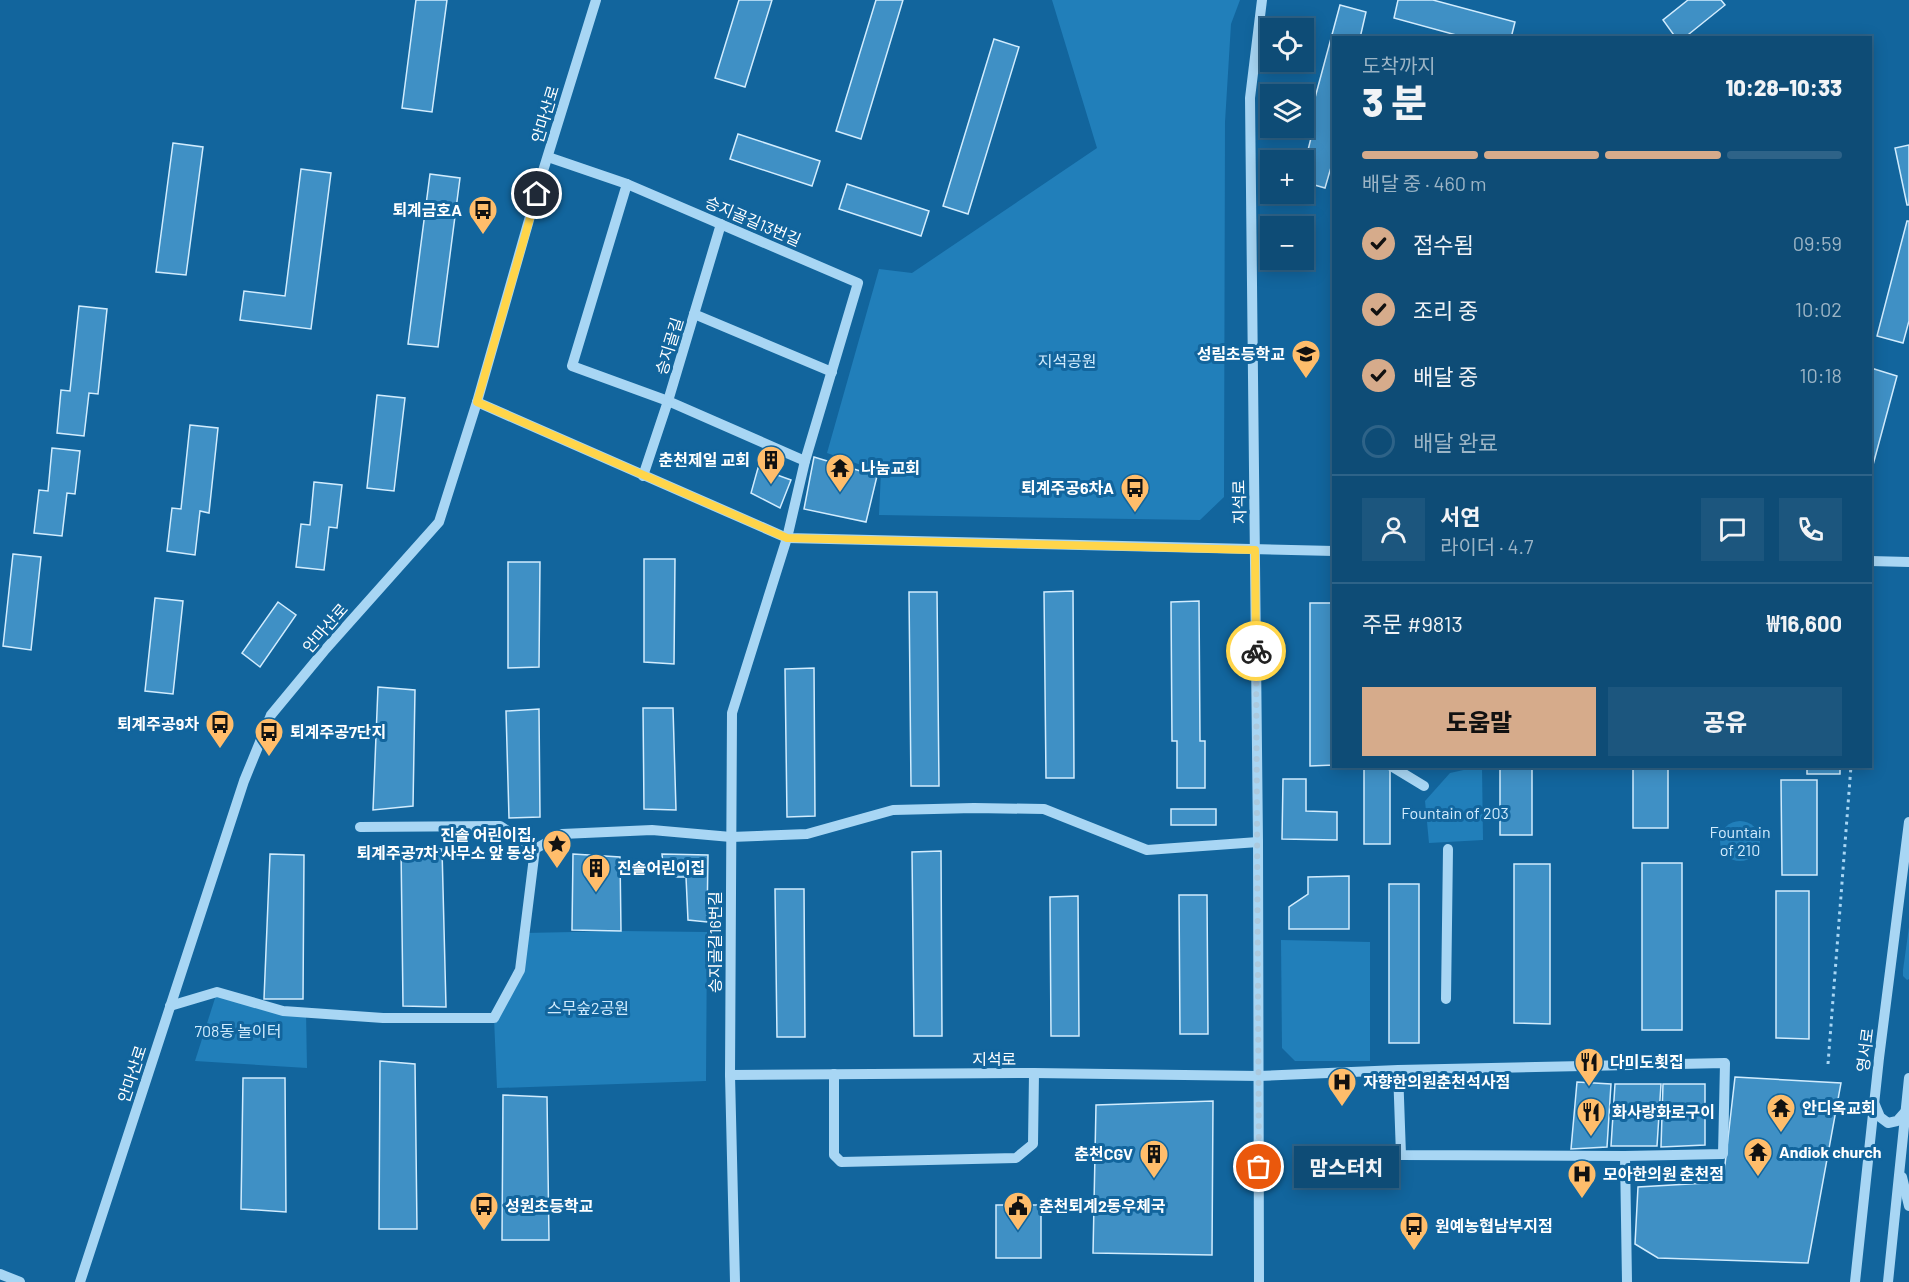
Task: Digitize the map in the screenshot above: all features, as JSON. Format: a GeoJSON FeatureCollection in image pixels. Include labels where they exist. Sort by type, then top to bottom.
{"type":"FeatureCollection","features":[{"type":"Feature","properties":{"kind":"street","name":"안마산로"},"geometry":{"type":"LineString","coordinates":[[80,1282],[244,781],[271,715],[324,651],[439,522],[477,402],[596,0]]}},
{"type":"Feature","properties":{"kind":"street","name":"지석로"},"geometry":{"type":"LineString","coordinates":[[1258,1282],[1258,842],[1250,98],[1262,0]]}},
{"type":"Feature","properties":{"kind":"street","name":"승지골길13번길"},"geometry":{"type":"LineString","coordinates":[[548,157],[627,184],[858,283],[805,461],[787,538]]}},
{"type":"Feature","properties":{"kind":"street"},"geometry":{"type":"LineString","coordinates":[[627,184],[572,366],[668,401],[805,461]]}},
{"type":"Feature","properties":{"kind":"street","name":"승지골길"},"geometry":{"type":"LineString","coordinates":[[644,476],[721,224]]}},
{"type":"Feature","properties":{"kind":"street"},"geometry":{"type":"LineString","coordinates":[[694,314],[832,372]]}},
{"type":"Feature","properties":{"kind":"street"},"geometry":{"type":"LineString","coordinates":[[477,402],[787,538],[1332,551]]}},
{"type":"Feature","properties":{"kind":"street","name":"승지골길16번길"},"geometry":{"type":"LineString","coordinates":[[735,1282],[730,1075],[732,713],[787,538]]}},
{"type":"Feature","properties":{"kind":"street"},"geometry":{"type":"LineString","coordinates":[[1872,561],[1909,562]]}},
{"type":"Feature","properties":{"kind":"street"},"geometry":{"type":"LineString","coordinates":[[1395,768],[1425,786]]}},
{"type":"Feature","properties":{"kind":"street"},"geometry":{"type":"LineString","coordinates":[[535,849],[562,834],[652,830],[731,837],[807,834],[893,810],[974,808],[1044,809],[1148,850],[1258,842]]}},
{"type":"Feature","properties":{"kind":"street","name":"영서로"},"geometry":{"type":"LineString","coordinates":[[1855,1282],[1909,822]]}},
{"type":"Feature","properties":{"kind":"street"},"geometry":{"type":"LineString","coordinates":[[360,827],[500,826],[535,849]]}},
{"type":"Feature","properties":{"kind":"street"},"geometry":{"type":"LineString","coordinates":[[170,1006],[216,992],[283,1011],[383,1018],[494,1018],[520,970],[535,849]]}},
{"type":"Feature","properties":{"kind":"street"},"geometry":{"type":"LineString","coordinates":[[1446,999],[1448,849]]}},
{"type":"Feature","properties":{"kind":"street"},"geometry":{"type":"LineString","coordinates":[[1259,1076],[1398,1070],[1725,1063],[1723,1154],[1401,1155],[1398,1070]]}},
{"type":"Feature","properties":{"kind":"street","name":"지석로"},"geometry":{"type":"LineString","coordinates":[[730,1075],[1034,1073],[1259,1076]]}},
{"type":"Feature","properties":{"kind":"street"},"geometry":{"type":"LineString","coordinates":[[834,1074],[834,1155],[841,1162],[1016,1158],[1033,1144],[1034,1073]]}},
{"type":"Feature","properties":{"kind":"street"},"geometry":{"type":"LineString","coordinates":[[1888,1282],[1909,1078]]}},
{"type":"Feature","properties":{"kind":"street"},"geometry":{"type":"LineString","coordinates":[[1875,1104],[1880,1117],[1888,1123],[1897,1121],[1905,1111]]}},
{"type":"Feature","properties":{"kind":"street"},"geometry":{"type":"LineString","coordinates":[[1625,1156],[1627,1282]]}},
{"type":"Feature","properties":{"kind":"street"},"geometry":{"type":"LineString","coordinates":[[1900,1166],[1909,1206]]}},
{"type":"Feature","properties":{"kind":"street"},"geometry":{"type":"LineString","coordinates":[[0,1274],[20,1282]]}},
{"type":"Feature","properties":{"kind":"path"},"geometry":{"type":"LineString","coordinates":[[1828,1064],[1851,768]]}},
{"type":"Feature","properties":{"kind":"green space","name":"지석공원"},"geometry":{"type":"Polygon","coordinates":[[[1052,0],[1240,0],[1231,24],[1225,122],[1224,497],[1200,520],[879,515],[881,472],[827,453],[879,269],[912,273],[1097,148],[1052,0]]]}},
{"type":"Feature","properties":{"kind":"green space","name":"Fountain of 203"},"geometry":{"type":"Polygon","coordinates":[[[1482,768],[1483,840],[1429,843],[1425,801],[1450,773],[1482,768]]]}},
{"type":"Feature","properties":{"kind":"green space","name":"Fountain of 210"},"geometry":{"type":"Polygon","coordinates":[[[1740,821],[1748,822],[1754,827],[1759,833],[1759,849],[1754,855],[1748,860],[1740,861],[1732,860],[1726,855],[1721,849],[1720,841],[1721,833],[1726,827],[1732,822],[1740,821]]]}},
{"type":"Feature","properties":{"kind":"green space"},"geometry":{"type":"Polygon","coordinates":[[[1909,927],[1909,979],[1907,980],[1903,976],[1903,970],[1909,927]]]}},
{"type":"Feature","properties":{"kind":"green space","name":"스무숲2공원"},"geometry":{"type":"Polygon","coordinates":[[[707,932],[706,1081],[497,1088],[494,1018],[520,970],[525,933],[707,932]]]}},
{"type":"Feature","properties":{"kind":"green space"},"geometry":{"type":"Polygon","coordinates":[[[1281,940],[1370,942],[1370,1061],[1295,1061],[1282,1048],[1281,940]]]}},
{"type":"Feature","properties":{"kind":"green space","name":"708동 놀이터"},"geometry":{"type":"Polygon","coordinates":[[[217,992],[306,1012],[307,1068],[195,1061],[217,992]]]}},
{"type":"Feature","properties":{"kind":"building"},"geometry":{"type":"Polygon","coordinates":[[[416,0],[447,0],[432,112],[402,108],[416,0]]]}},
{"type":"Feature","properties":{"kind":"building"},"geometry":{"type":"Polygon","coordinates":[[[739,0],[772,0],[745,87],[715,78],[739,0]]]}},
{"type":"Feature","properties":{"kind":"building"},"geometry":{"type":"Polygon","coordinates":[[[876,0],[903,0],[861,139],[836,131],[876,0]]]}},
{"type":"Feature","properties":{"kind":"building"},"geometry":{"type":"Polygon","coordinates":[[[1398,0],[1433,0],[1515,22],[1512,36],[1460,36],[1394,18],[1398,0]]]}},
{"type":"Feature","properties":{"kind":"building"},"geometry":{"type":"Polygon","coordinates":[[[1688,0],[1721,0],[1725,5],[1686,36],[1675,36],[1663,20],[1688,0]]]}},
{"type":"Feature","properties":{"kind":"building"},"geometry":{"type":"Polygon","coordinates":[[[1340,5],[1366,12],[1360,36],[1332,36],[1332,164],[1325,188],[1314,185],[1314,150],[1308,150],[1311,138],[1314,138],[1314,101],[1340,5]]]}},
{"type":"Feature","properties":{"kind":"building"},"geometry":{"type":"Polygon","coordinates":[[[994,39],[1019,47],[968,214],[943,206],[994,39]]]}},
{"type":"Feature","properties":{"kind":"building"},"geometry":{"type":"Polygon","coordinates":[[[738,134],[820,161],[812,186],[730,159],[738,134]]]}},
{"type":"Feature","properties":{"kind":"building"},"geometry":{"type":"Polygon","coordinates":[[[173,143],[203,147],[186,275],[156,272],[173,143]]]}},
{"type":"Feature","properties":{"kind":"building"},"geometry":{"type":"Polygon","coordinates":[[[1909,145],[1909,205],[1907,205],[1895,148],[1909,145]]]}},
{"type":"Feature","properties":{"kind":"building"},"geometry":{"type":"Polygon","coordinates":[[[301,169],[331,173],[311,329],[240,320],[244,291],[285,296],[301,169]]]}},
{"type":"Feature","properties":{"kind":"building"},"geometry":{"type":"Polygon","coordinates":[[[430,174],[460,178],[438,347],[408,344],[430,174]]]}},
{"type":"Feature","properties":{"kind":"building"},"geometry":{"type":"Polygon","coordinates":[[[847,184],[929,211],[921,236],[839,209],[847,184]]]}},
{"type":"Feature","properties":{"kind":"building"},"geometry":{"type":"Polygon","coordinates":[[[1907,221],[1909,221],[1909,321],[1903,343],[1877,336],[1907,221]]]}},
{"type":"Feature","properties":{"kind":"building"},"geometry":{"type":"Polygon","coordinates":[[[79,306],[107,309],[98,394],[89,393],[84,436],[57,433],[61,390],[70,391],[79,306]]]}},
{"type":"Feature","properties":{"kind":"building"},"geometry":{"type":"Polygon","coordinates":[[[1872,368],[1897,376],[1872,469],[1872,368]]]}},
{"type":"Feature","properties":{"kind":"building"},"geometry":{"type":"Polygon","coordinates":[[[377,395],[405,398],[394,491],[367,488],[377,395]]]}},
{"type":"Feature","properties":{"kind":"building"},"geometry":{"type":"Polygon","coordinates":[[[190,425],[218,428],[209,513],[200,511],[195,555],[167,551],[172,508],[181,509],[190,425]]]}},
{"type":"Feature","properties":{"kind":"building"},"geometry":{"type":"Polygon","coordinates":[[[52,448],[80,451],[75,494],[67,493],[62,536],[34,533],[39,490],[48,491],[52,448]]]}},
{"type":"Feature","properties":{"kind":"building","name":"나눔교회"},"geometry":{"type":"Polygon","coordinates":[[[814,457],[877,476],[866,522],[804,509],[814,457]]]}},
{"type":"Feature","properties":{"kind":"building","name":"춘천제일 교회"},"geometry":{"type":"Polygon","coordinates":[[[758,468],[791,480],[780,508],[751,493],[758,468]]]}},
{"type":"Feature","properties":{"kind":"building"},"geometry":{"type":"Polygon","coordinates":[[[314,482],[342,485],[337,528],[329,527],[324,570],[296,567],[301,524],[310,525],[314,482]]]}},
{"type":"Feature","properties":{"kind":"building"},"geometry":{"type":"Polygon","coordinates":[[[13,554],[41,557],[31,650],[3,646],[13,554]]]}},
{"type":"Feature","properties":{"kind":"building"},"geometry":{"type":"Polygon","coordinates":[[[644,559],[675,559],[674,664],[644,662],[644,559]]]}},
{"type":"Feature","properties":{"kind":"building"},"geometry":{"type":"Polygon","coordinates":[[[508,562],[540,562],[539,667],[508,668],[508,562]]]}},
{"type":"Feature","properties":{"kind":"building"},"geometry":{"type":"Polygon","coordinates":[[[1073,591],[1074,778],[1046,778],[1044,592],[1073,591]]]}},
{"type":"Feature","properties":{"kind":"building"},"geometry":{"type":"Polygon","coordinates":[[[909,592],[937,592],[939,786],[911,786],[909,592]]]}},
{"type":"Feature","properties":{"kind":"building"},"geometry":{"type":"Polygon","coordinates":[[[155,598],[183,601],[173,694],[145,691],[155,598]]]}},
{"type":"Feature","properties":{"kind":"building"},"geometry":{"type":"Polygon","coordinates":[[[1199,601],[1200,741],[1205,741],[1205,788],[1177,788],[1177,741],[1172,741],[1171,602],[1199,601]]]}},
{"type":"Feature","properties":{"kind":"building"},"geometry":{"type":"Polygon","coordinates":[[[278,602],[296,615],[260,667],[242,653],[278,602]]]}},
{"type":"Feature","properties":{"kind":"building"},"geometry":{"type":"Polygon","coordinates":[[[1310,603],[1332,603],[1332,765],[1310,766],[1310,603]]]}},
{"type":"Feature","properties":{"kind":"building"},"geometry":{"type":"Polygon","coordinates":[[[814,668],[815,816],[787,817],[785,669],[814,668]]]}},
{"type":"Feature","properties":{"kind":"building"},"geometry":{"type":"Polygon","coordinates":[[[378,687],[415,690],[413,806],[373,810],[378,687]]]}},
{"type":"Feature","properties":{"kind":"building"},"geometry":{"type":"Polygon","coordinates":[[[643,708],[673,708],[676,810],[644,809],[643,708]]]}},
{"type":"Feature","properties":{"kind":"building"},"geometry":{"type":"Polygon","coordinates":[[[539,709],[540,817],[509,818],[506,711],[539,709]]]}},
{"type":"Feature","properties":{"kind":"building"},"geometry":{"type":"Polygon","coordinates":[[[1364,768],[1390,768],[1390,844],[1364,844],[1364,768]]]}},
{"type":"Feature","properties":{"kind":"building"},"geometry":{"type":"Polygon","coordinates":[[[1500,768],[1532,768],[1532,835],[1500,835],[1500,768]]]}},
{"type":"Feature","properties":{"kind":"building"},"geometry":{"type":"Polygon","coordinates":[[[1633,768],[1668,768],[1668,828],[1633,828],[1633,768]]]}},
{"type":"Feature","properties":{"kind":"building"},"geometry":{"type":"Polygon","coordinates":[[[1807,768],[1840,768],[1840,774],[1807,774],[1807,768]]]}},
{"type":"Feature","properties":{"kind":"building"},"geometry":{"type":"Polygon","coordinates":[[[1283,779],[1306,779],[1306,811],[1337,812],[1337,840],[1282,839],[1283,779]]]}},
{"type":"Feature","properties":{"kind":"building"},"geometry":{"type":"Polygon","coordinates":[[[1781,780],[1817,780],[1817,875],[1782,875],[1781,780]]]}},
{"type":"Feature","properties":{"kind":"building"},"geometry":{"type":"Polygon","coordinates":[[[1171,809],[1216,809],[1216,825],[1171,825],[1171,809]]]}},
{"type":"Feature","properties":{"kind":"building"},"geometry":{"type":"Polygon","coordinates":[[[401,848],[442,849],[446,1007],[403,1006],[401,848]]]}},
{"type":"Feature","properties":{"kind":"building"},"geometry":{"type":"Polygon","coordinates":[[[941,851],[942,1036],[914,1036],[912,852],[941,851]]]}},
{"type":"Feature","properties":{"kind":"building"},"geometry":{"type":"Polygon","coordinates":[[[270,854],[304,855],[303,999],[264,999],[270,854]]]}},
{"type":"Feature","properties":{"kind":"building","name":"진솔어린이집"},"geometry":{"type":"Polygon","coordinates":[[[573,854],[620,857],[621,931],[572,930],[573,854]]]}},
{"type":"Feature","properties":{"kind":"building"},"geometry":{"type":"Polygon","coordinates":[[[662,854],[708,855],[707,922],[688,920],[686,877],[664,877],[662,854]]]}},
{"type":"Feature","properties":{"kind":"building"},"geometry":{"type":"Polygon","coordinates":[[[1642,863],[1682,863],[1682,1030],[1642,1030],[1642,863]]]}},
{"type":"Feature","properties":{"kind":"building"},"geometry":{"type":"Polygon","coordinates":[[[1514,864],[1550,864],[1550,1024],[1514,1023],[1514,864]]]}},
{"type":"Feature","properties":{"kind":"building"},"geometry":{"type":"Polygon","coordinates":[[[1349,876],[1349,929],[1289,929],[1289,907],[1308,894],[1308,877],[1349,876]]]}},
{"type":"Feature","properties":{"kind":"building"},"geometry":{"type":"Polygon","coordinates":[[[1389,884],[1419,884],[1419,1043],[1389,1043],[1389,884]]]}},
{"type":"Feature","properties":{"kind":"building"},"geometry":{"type":"Polygon","coordinates":[[[775,889],[804,889],[805,1037],[777,1037],[775,889]]]}},
{"type":"Feature","properties":{"kind":"building"},"geometry":{"type":"Polygon","coordinates":[[[1776,891],[1809,891],[1809,1039],[1776,1038],[1776,891]]]}},
{"type":"Feature","properties":{"kind":"building"},"geometry":{"type":"Polygon","coordinates":[[[1179,895],[1207,895],[1208,1034],[1180,1034],[1179,895]]]}},
{"type":"Feature","properties":{"kind":"building"},"geometry":{"type":"Polygon","coordinates":[[[1078,896],[1079,1036],[1051,1036],[1050,897],[1078,896]]]}},
{"type":"Feature","properties":{"kind":"building"},"geometry":{"type":"Polygon","coordinates":[[[380,1061],[415,1064],[417,1229],[379,1229],[380,1061]]]}},
{"type":"Feature","properties":{"kind":"building","name":"안디옥교회"},"geometry":{"type":"Polygon","coordinates":[[[1735,1077],[1841,1083],[1808,1263],[1658,1258],[1635,1244],[1638,1187],[1723,1182],[1735,1077]]]}},
{"type":"Feature","properties":{"kind":"building"},"geometry":{"type":"Polygon","coordinates":[[[243,1078],[285,1078],[286,1212],[241,1209],[243,1078]]]}},
{"type":"Feature","properties":{"kind":"building"},"geometry":{"type":"Polygon","coordinates":[[[1577,1082],[1611,1084],[1607,1147],[1571,1149],[1577,1082]]]}},
{"type":"Feature","properties":{"kind":"building"},"geometry":{"type":"Polygon","coordinates":[[[1615,1084],[1661,1084],[1657,1146],[1611,1146],[1615,1084]]]}},
{"type":"Feature","properties":{"kind":"building"},"geometry":{"type":"Polygon","coordinates":[[[1663,1084],[1705,1084],[1705,1145],[1661,1147],[1663,1084]]]}},
{"type":"Feature","properties":{"kind":"building"},"geometry":{"type":"Polygon","coordinates":[[[503,1095],[547,1097],[549,1240],[502,1240],[503,1095]]]}},
{"type":"Feature","properties":{"kind":"building","name":"춘천CGV"},"geometry":{"type":"Polygon","coordinates":[[[1213,1101],[1212,1255],[1093,1253],[1096,1105],[1213,1101]]]}},
{"type":"Feature","properties":{"kind":"building","name":"춘천퇴계2동우체국"},"geometry":{"type":"Polygon","coordinates":[[[996,1205],[1041,1205],[1041,1258],[996,1258],[996,1205]]]}},
{"type":"Feature","properties":{"kind":"way so far"},"geometry":{"type":"LineString","coordinates":[[1256,651],[1259,1167]]}},
{"type":"Feature","properties":{"kind":"place","name":"퇴계금호A"},"geometry":{"type":"Point","coordinates":[483,236]}},
{"type":"Feature","properties":{"kind":"place","name":"성림초등학교"},"geometry":{"type":"Point","coordinates":[1306,380]}},
{"type":"Feature","properties":{"kind":"place","name":"춘천제일 교회"},"geometry":{"type":"Point","coordinates":[771,486]}},
{"type":"Feature","properties":{"kind":"place","name":"나눔교회"},"geometry":{"type":"Point","coordinates":[840,494]}},
{"type":"Feature","properties":{"kind":"place","name":"퇴계주공6차A"},"geometry":{"type":"Point","coordinates":[1135,514]}},
{"type":"Feature","properties":{"kind":"place","name":"퇴계주공9차"},"geometry":{"type":"Point","coordinates":[220,750]}},
{"type":"Feature","properties":{"kind":"place","name":"퇴계주공7단지"},"geometry":{"type":"Point","coordinates":[269,758]}},
{"type":"Feature","properties":{"kind":"place","name":"진솔 어린이집, 퇴계주공7차 사무소 앞 동상"},"geometry":{"type":"Point","coordinates":[557,870]}},
{"type":"Feature","properties":{"kind":"place","name":"진솔어린이집"},"geometry":{"type":"Point","coordinates":[596,894]}},
{"type":"Feature","properties":{"kind":"place","name":"다미도횟집"},"geometry":{"type":"Point","coordinates":[1589,1088]}},
{"type":"Feature","properties":{"kind":"place","name":"자향한의원춘천석사점"},"geometry":{"type":"Point","coordinates":[1342,1108]}},
{"type":"Feature","properties":{"kind":"place","name":"안디옥교회"},"geometry":{"type":"Point","coordinates":[1781,1134]}},
{"type":"Feature","properties":{"kind":"place","name":"화사랑화로구이"},"geometry":{"type":"Point","coordinates":[1591,1138]}},
{"type":"Feature","properties":{"kind":"place","name":"맘스터치"},"geometry":{"type":"Point","coordinates":[1259,1167]}},
{"type":"Feature","properties":{"kind":"place","name":"Andiok church"},"geometry":{"type":"Point","coordinates":[1758,1178]}},
{"type":"Feature","properties":{"kind":"place","name":"춘천CGV"},"geometry":{"type":"Point","coordinates":[1154,1180]}},
{"type":"Feature","properties":{"kind":"place","name":"모아한의원 춘천점"},"geometry":{"type":"Point","coordinates":[1582,1200]}},
{"type":"Feature","properties":{"kind":"place","name":"성원초등학교"},"geometry":{"type":"Point","coordinates":[484,1232]}},
{"type":"Feature","properties":{"kind":"place","name":"춘천퇴계2동우체국"},"geometry":{"type":"Point","coordinates":[1018,1232]}},
{"type":"Feature","properties":{"kind":"place","name":"원예농협남부지점"},"geometry":{"type":"Point","coordinates":[1414,1252]}},
{"type":"Feature","properties":{"kind":"route"},"geometry":{"type":"LineString","coordinates":[[537,194],[477,402],[787,538],[1255,550],[1256,651]]}}]}
